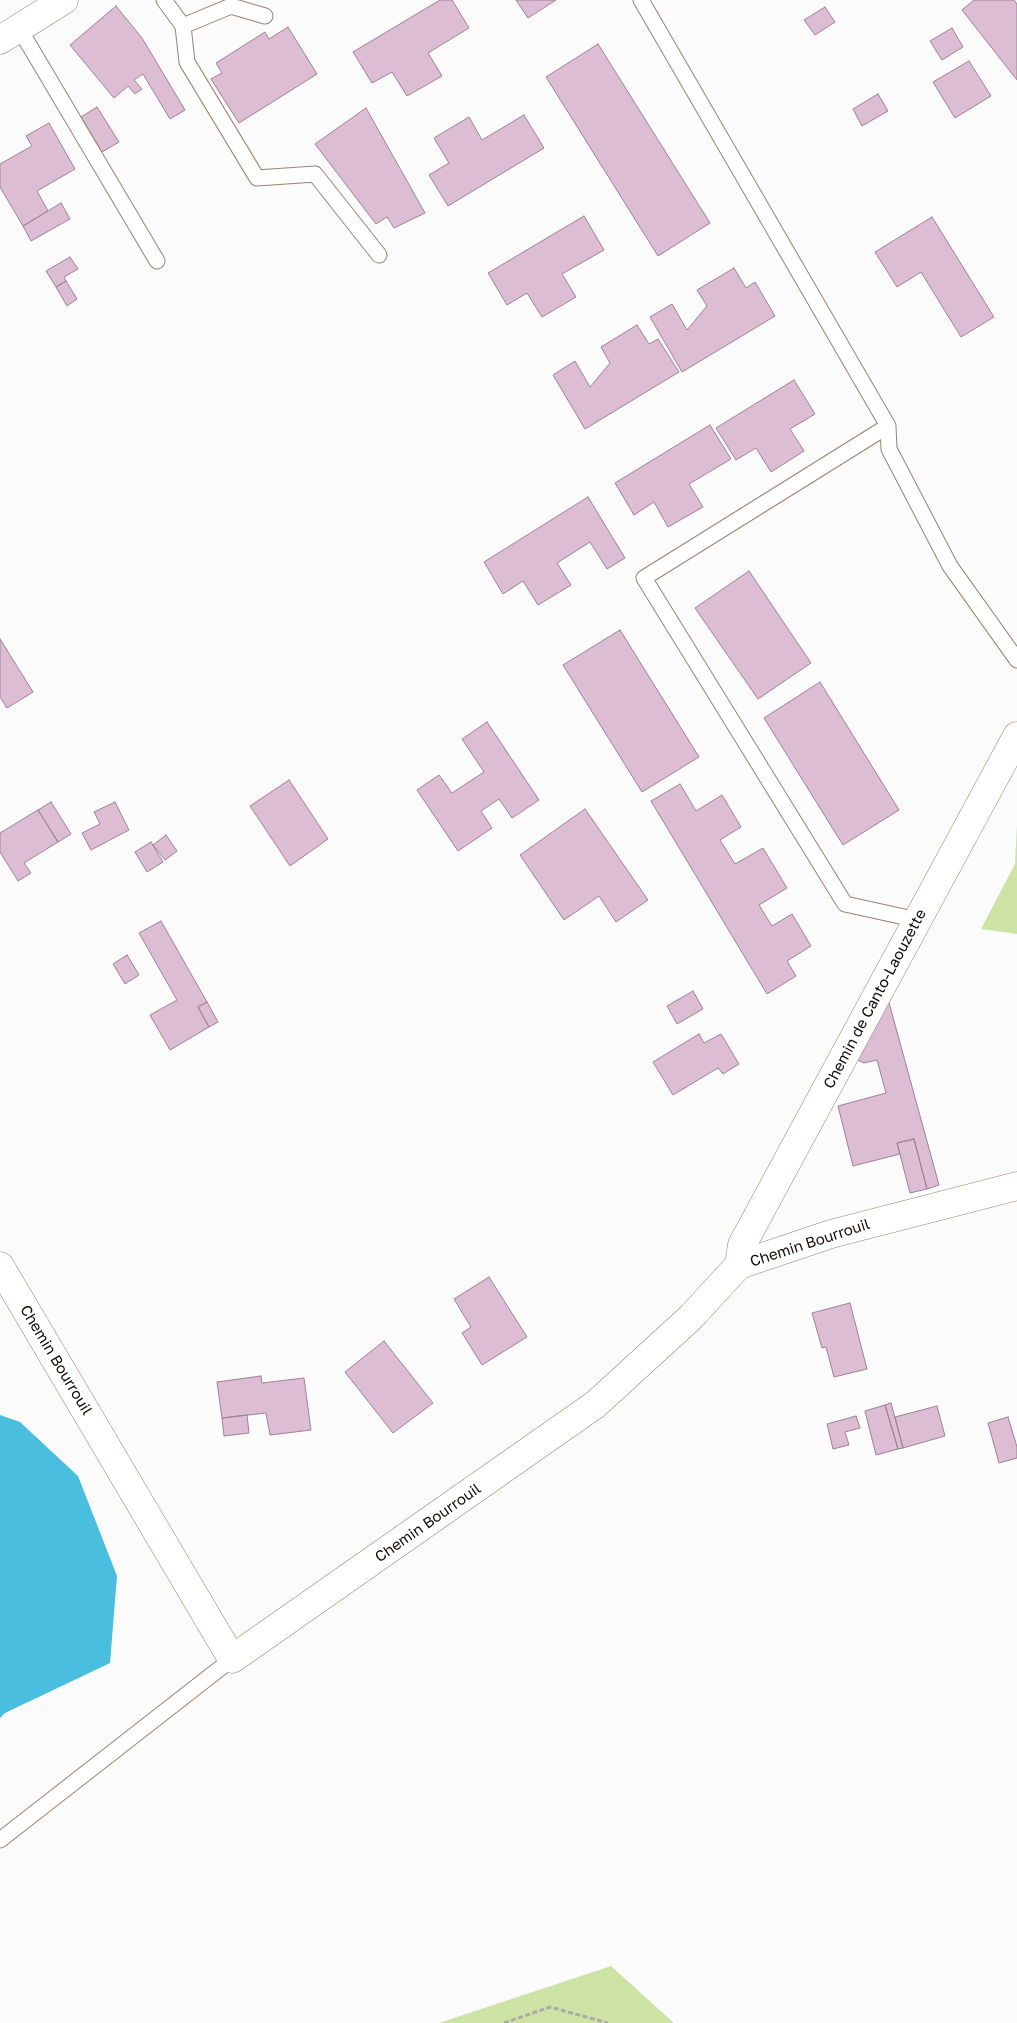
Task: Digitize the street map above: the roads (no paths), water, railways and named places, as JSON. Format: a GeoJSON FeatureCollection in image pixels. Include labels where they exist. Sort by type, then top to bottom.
{"type":"FeatureCollection","features":[{"type":"Feature","properties":{"kind":"street"},"geometry":{"type":"LineString","coordinates":[[10,34],[64,0]]}},
{"type":"Feature","properties":{"kind":"street","name":"Chemin de Canto-Laouzette"},"geometry":{"type":"LineString","coordinates":[[739,1265],[742,1245],[1017,736]]}},
{"type":"Feature","properties":{"kind":"street","name":"Chemin Bourrouil"},"geometry":{"type":"LineString","coordinates":[[0,1266],[232,1659],[596,1404],[691,1317],[739,1265],[830,1234],[1017,1186]]}},
{"type":"Feature","properties":{"kind":"lane"},"geometry":{"type":"LineString","coordinates":[[164,0],[183,26],[187,62],[257,178],[315,174],[379,255]]}},
{"type":"Feature","properties":{"kind":"lane"},"geometry":{"type":"LineString","coordinates":[[642,0],[888,426],[889,449],[950,566],[1017,660]]}},
{"type":"Feature","properties":{"kind":"lane"},"geometry":{"type":"LineString","coordinates":[[183,26],[230,6],[265,16]]}},
{"type":"Feature","properties":{"kind":"lane"},"geometry":{"type":"LineString","coordinates":[[10,34],[157,261]]}},
{"type":"Feature","properties":{"kind":"lane"},"geometry":{"type":"LineString","coordinates":[[888,426],[644,578],[845,904],[918,920]]}},
{"type":"Feature","properties":{"kind":"lane"},"geometry":{"type":"LineString","coordinates":[[0,1840],[232,1659]]}},
{"type":"Feature","properties":{"kind":"water"},"geometry":{"type":"Polygon","coordinates":[[[0,1415],[20,1422],[78,1476],[117,1576],[110,1663],[5,1713],[0,1718],[0,1415]]]}}]}
